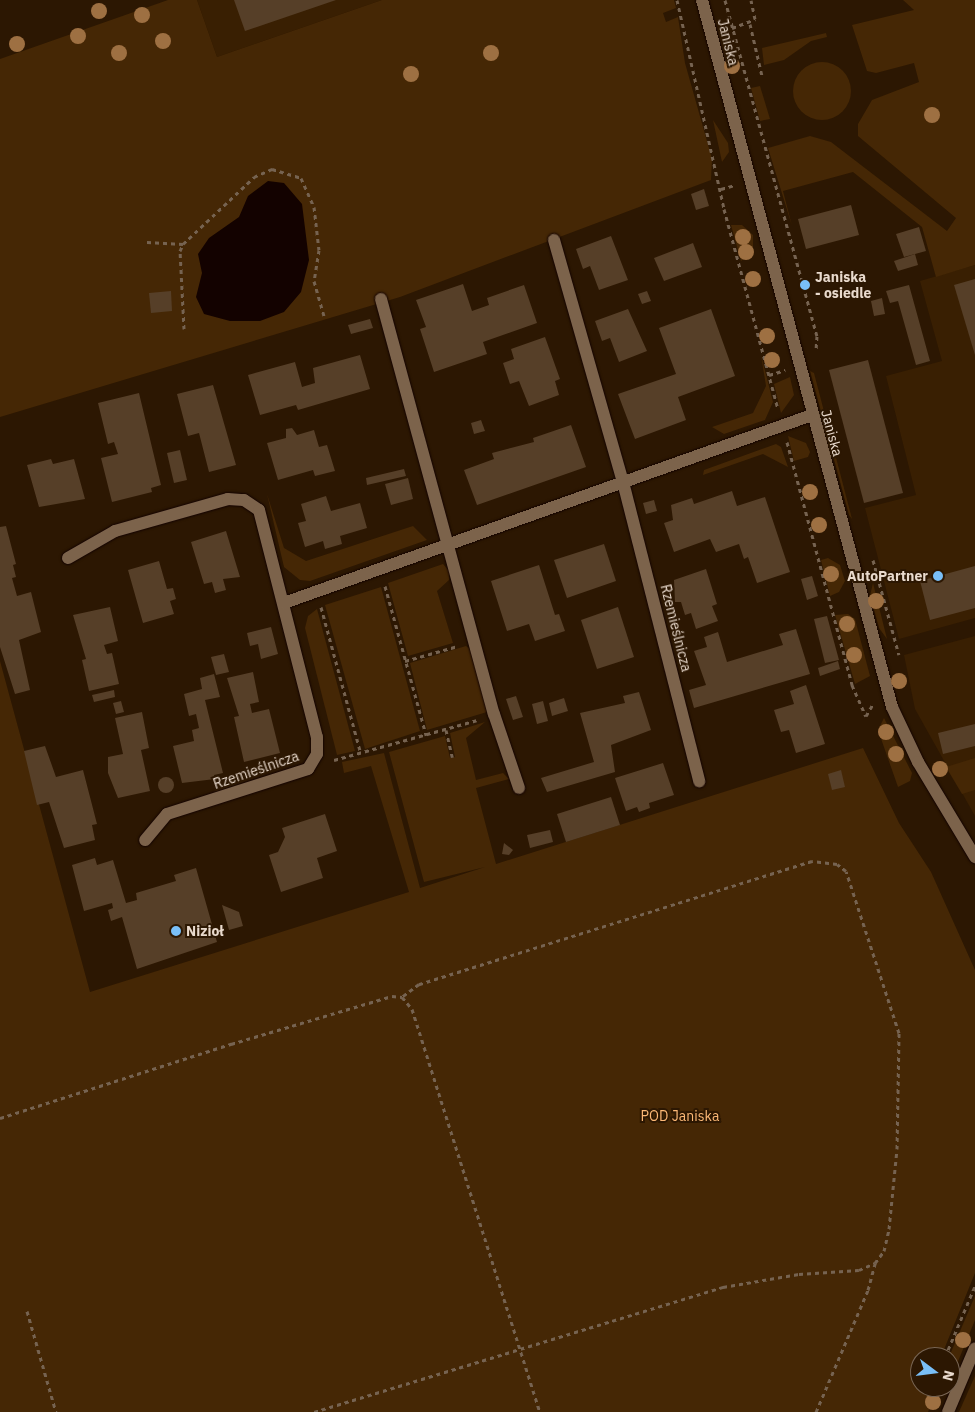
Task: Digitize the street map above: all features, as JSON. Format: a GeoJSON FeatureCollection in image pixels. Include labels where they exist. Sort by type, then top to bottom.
{"type":"FeatureCollection","features":[{"type":"Feature","properties":{"kind":"street","name":"Janiska"},"geometry":{"type":"LineString","coordinates":[[702,0],[892,707],[918,762],[975,857]]}},
{"type":"Feature","properties":{"kind":"street","name":"Rzemieślnicza"},"geometry":{"type":"LineString","coordinates":[[554,240],[623,482],[699,781]]}},
{"type":"Feature","properties":{"kind":"street"},"geometry":{"type":"LineString","coordinates":[[381,299],[494,714],[519,788]]}},
{"type":"Feature","properties":{"kind":"street"},"geometry":{"type":"LineString","coordinates":[[284,603],[812,415]]}},
{"type":"Feature","properties":{"kind":"street","name":"Rzemieślnicza"},"geometry":{"type":"LineString","coordinates":[[68,558],[115,531],[236,498],[259,510],[317,737],[317,754],[308,769],[167,814],[145,840]]}},
{"type":"Feature","properties":{"kind":"street"},"geometry":{"type":"LineString","coordinates":[[948,1412],[975,1348]]}},
{"type":"Feature","properties":{"kind":"path"},"geometry":{"type":"LineString","coordinates":[[677,0],[721,189],[782,426],[852,685],[866,716]]}},
{"type":"Feature","properties":{"kind":"path"},"geometry":{"type":"LineString","coordinates":[[725,0],[817,336],[816,353]]}},
{"type":"Feature","properties":{"kind":"path"},"geometry":{"type":"LineString","coordinates":[[732,28],[750,24],[755,19],[751,0]]}},
{"type":"Feature","properties":{"kind":"path"},"geometry":{"type":"LineString","coordinates":[[750,24],[762,76]]}},
{"type":"Feature","properties":{"kind":"path"},"geometry":{"type":"LineString","coordinates":[[184,329],[180,251],[183,244],[254,177],[272,169],[294,174],[306,186],[314,207],[319,250],[314,281],[324,316]]}},
{"type":"Feature","properties":{"kind":"path"},"geometry":{"type":"LineString","coordinates":[[721,189],[739,184]]}},
{"type":"Feature","properties":{"kind":"path"},"geometry":{"type":"LineString","coordinates":[[147,242],[183,244]]}},
{"type":"Feature","properties":{"kind":"path"},"geometry":{"type":"LineString","coordinates":[[769,375],[788,370]]}},
{"type":"Feature","properties":{"kind":"path"},"geometry":{"type":"LineString","coordinates":[[870,550],[900,657]]}},
{"type":"Feature","properties":{"kind":"path"},"geometry":{"type":"LineString","coordinates":[[383,581],[426,735]]}},
{"type":"Feature","properties":{"kind":"path"},"geometry":{"type":"LineString","coordinates":[[320,603],[361,754]]}},
{"type":"Feature","properties":{"kind":"path"},"geometry":{"type":"LineString","coordinates":[[405,661],[475,641]]}},
{"type":"Feature","properties":{"kind":"path"},"geometry":{"type":"LineString","coordinates":[[317,754],[335,760],[446,730],[494,714]]}},
{"type":"Feature","properties":{"kind":"path"},"geometry":{"type":"LineString","coordinates":[[446,730],[452,757]]}},
{"type":"Feature","properties":{"kind":"path"},"geometry":{"type":"LineString","coordinates":[[0,1118],[260,1036],[392,996],[402,996],[419,984],[812,861],[827,860],[846,871],[899,1033],[898,1149],[884,1251],[875,1263],[868,1290],[816,1412]]}},
{"type":"Feature","properties":{"kind":"path"},"geometry":{"type":"LineString","coordinates":[[402,996],[412,1009],[522,1348],[540,1412]]}},
{"type":"Feature","properties":{"kind":"path"},"geometry":{"type":"LineString","coordinates":[[314,1412],[723,1286],[799,1274],[859,1270],[875,1263]]}},
{"type":"Feature","properties":{"kind":"path"},"geometry":{"type":"LineString","coordinates":[[949,1347],[975,1286]]}},
{"type":"Feature","properties":{"kind":"path"},"geometry":{"type":"LineString","coordinates":[[27,1311],[56,1412]]}},
{"type":"Feature","properties":{"kind":"shaded area"},"geometry":{"type":"Polygon","coordinates":[[[197,0],[382,0],[217,57],[197,0]]]}},
{"type":"Feature","properties":{"kind":"shaded area"},"geometry":{"type":"Polygon","coordinates":[[[268,181],[284,183],[302,204],[309,260],[301,292],[284,312],[260,321],[230,321],[204,314],[196,297],[202,273],[198,254],[209,238],[239,217],[248,196],[268,181]]]}},
{"type":"Feature","properties":{"kind":"shaded area"},"geometry":{"type":"Polygon","coordinates":[[[975,265],[975,618],[899,639],[865,508],[916,495],[886,376],[942,361],[920,281],[975,265]]]}},
{"type":"Feature","properties":{"kind":"shaded area"},"geometry":{"type":"Polygon","coordinates":[[[975,636],[975,816],[915,709],[904,655],[975,636]]]}},
{"type":"Feature","properties":{"kind":"green space"},"geometry":{"type":"Polygon","coordinates":[[[168,0],[197,0],[217,57],[382,0],[674,0],[676,8],[663,13],[666,22],[678,17],[685,63],[712,159],[711,180],[400,297],[0,417],[0,59],[168,0]]]}},
{"type":"Feature","properties":{"kind":"green space"},"geometry":{"type":"Polygon","coordinates":[[[903,0],[975,0],[975,265],[936,277],[922,227],[853,172],[783,191],[792,226],[768,148],[810,136],[831,142],[947,231],[956,218],[858,136],[858,124],[872,100],[919,82],[914,63],[876,73],[867,71],[852,25],[914,10],[903,0]]]}},
{"type":"Feature","properties":{"kind":"green space"},"geometry":{"type":"Polygon","coordinates":[[[826,33],[827,37],[811,41],[784,60],[764,65],[762,48],[826,33]]]}},
{"type":"Feature","properties":{"kind":"green space"},"geometry":{"type":"Polygon","coordinates":[[[816,62],[828,62],[843,70],[851,85],[851,97],[843,112],[828,120],[816,120],[801,112],[793,97],[793,85],[801,70],[816,62]]]}},
{"type":"Feature","properties":{"kind":"green space"},"geometry":{"type":"Polygon","coordinates":[[[760,86],[770,119],[760,121],[751,88],[760,86]]]}},
{"type":"Feature","properties":{"kind":"green space"},"geometry":{"type":"Polygon","coordinates":[[[713,120],[728,143],[729,152],[722,162],[713,120]]]}},
{"type":"Feature","properties":{"kind":"green space"},"geometry":{"type":"Polygon","coordinates":[[[731,225],[742,225],[753,235],[753,251],[741,261],[731,225]]]}},
{"type":"Feature","properties":{"kind":"green space"},"geometry":{"type":"Polygon","coordinates":[[[761,355],[773,402],[765,420],[724,434],[712,427],[753,413],[766,386],[761,355]]]}},
{"type":"Feature","properties":{"kind":"green space"},"geometry":{"type":"Polygon","coordinates":[[[810,371],[814,373],[852,519],[849,515],[810,371]]]}},
{"type":"Feature","properties":{"kind":"green space"},"geometry":{"type":"Polygon","coordinates":[[[790,377],[794,395],[781,413],[774,384],[790,377]]]}},
{"type":"Feature","properties":{"kind":"green space"},"geometry":{"type":"Polygon","coordinates":[[[788,436],[806,443],[810,452],[808,457],[794,461],[788,436]]]}},
{"type":"Feature","properties":{"kind":"green space"},"geometry":{"type":"Polygon","coordinates":[[[776,444],[781,447],[788,467],[763,454],[703,475],[704,470],[776,444]]]}},
{"type":"Feature","properties":{"kind":"green space"},"geometry":{"type":"Polygon","coordinates":[[[267,494],[284,548],[306,561],[413,526],[427,540],[310,581],[300,580],[284,567],[267,494]]]}},
{"type":"Feature","properties":{"kind":"green space"},"geometry":{"type":"Polygon","coordinates":[[[828,558],[840,565],[845,581],[839,592],[830,596],[821,560],[828,558]]]}},
{"type":"Feature","properties":{"kind":"green space"},"geometry":{"type":"Polygon","coordinates":[[[443,564],[449,571],[449,580],[437,591],[453,643],[408,656],[388,583],[443,564]]]}},
{"type":"Feature","properties":{"kind":"green space"},"geometry":{"type":"Polygon","coordinates":[[[873,583],[887,639],[879,628],[870,596],[873,583]]]}},
{"type":"Feature","properties":{"kind":"green space"},"geometry":{"type":"Polygon","coordinates":[[[381,587],[420,731],[365,749],[325,605],[381,587]]]}},
{"type":"Feature","properties":{"kind":"green space"},"geometry":{"type":"Polygon","coordinates":[[[317,609],[355,751],[337,755],[305,628],[308,616],[317,609]]]}},
{"type":"Feature","properties":{"kind":"green space"},"geometry":{"type":"Polygon","coordinates":[[[848,614],[855,619],[870,676],[855,684],[835,615],[848,614]]]}},
{"type":"Feature","properties":{"kind":"green space"},"geometry":{"type":"Polygon","coordinates":[[[466,646],[471,650],[487,712],[427,730],[410,663],[466,646]]]}},
{"type":"Feature","properties":{"kind":"green space","name":"POD Janiska"},"geometry":{"type":"Polygon","coordinates":[[[0,661],[90,992],[409,892],[371,766],[344,773],[342,762],[384,753],[420,888],[485,867],[424,882],[389,752],[445,736],[450,758],[455,757],[450,733],[485,722],[466,738],[476,780],[503,773],[509,779],[476,788],[496,864],[863,748],[899,823],[931,872],[975,970],[975,1273],[945,1347],[910,1347],[910,1397],[934,1397],[928,1412],[0,1412],[0,661]]]}},
{"type":"Feature","properties":{"kind":"green space"},"geometry":{"type":"Polygon","coordinates":[[[884,718],[912,773],[910,781],[898,787],[878,730],[884,718]]]}},
{"type":"Feature","properties":{"kind":"green space"},"geometry":{"type":"Polygon","coordinates":[[[975,758],[975,790],[962,794],[946,767],[975,758]]]}},
{"type":"Feature","properties":{"kind":"green space"},"geometry":{"type":"Polygon","coordinates":[[[975,1296],[975,1320],[960,1357],[960,1347],[953,1347],[975,1296]]]}},
{"type":"Feature","properties":{"kind":"green space"},"geometry":{"type":"Polygon","coordinates":[[[975,1376],[975,1412],[959,1412],[975,1376]]]}},
{"type":"Feature","properties":{"kind":"building"},"geometry":{"type":"Polygon","coordinates":[[[234,0],[336,0],[245,31],[234,0]]]}},
{"type":"Feature","properties":{"kind":"building"},"geometry":{"type":"Polygon","coordinates":[[[704,189],[709,206],[696,210],[691,194],[704,189]]]}},
{"type":"Feature","properties":{"kind":"building"},"geometry":{"type":"Polygon","coordinates":[[[851,205],[859,235],[806,249],[798,219],[851,205]]]}},
{"type":"Feature","properties":{"kind":"building"},"geometry":{"type":"Polygon","coordinates":[[[919,227],[926,251],[904,257],[896,234],[919,227]]]}},
{"type":"Feature","properties":{"kind":"building"},"geometry":{"type":"Polygon","coordinates":[[[611,236],[628,280],[599,290],[590,266],[583,269],[576,249],[611,236]]]}},
{"type":"Feature","properties":{"kind":"building"},"geometry":{"type":"Polygon","coordinates":[[[693,243],[702,267],[664,281],[654,258],[693,243]]]}},
{"type":"Feature","properties":{"kind":"building"},"geometry":{"type":"Polygon","coordinates":[[[915,254],[918,265],[898,271],[894,261],[915,254]]]}},
{"type":"Feature","properties":{"kind":"building"},"geometry":{"type":"Polygon","coordinates":[[[975,279],[975,355],[954,285],[975,279]]]}},
{"type":"Feature","properties":{"kind":"building"},"geometry":{"type":"Polygon","coordinates":[[[463,284],[472,311],[489,305],[487,298],[524,285],[537,323],[483,342],[487,354],[434,372],[420,329],[426,327],[416,300],[463,284]]]}},
{"type":"Feature","properties":{"kind":"building"},"geometry":{"type":"Polygon","coordinates":[[[909,285],[930,361],[916,365],[898,301],[890,303],[886,291],[909,285]]]}},
{"type":"Feature","properties":{"kind":"building"},"geometry":{"type":"Polygon","coordinates":[[[171,291],[172,311],[151,313],[149,293],[171,291]]]}},
{"type":"Feature","properties":{"kind":"building"},"geometry":{"type":"Polygon","coordinates":[[[647,291],[651,301],[642,304],[638,294],[647,291]]]}},
{"type":"Feature","properties":{"kind":"building"},"geometry":{"type":"Polygon","coordinates":[[[882,298],[885,314],[874,316],[871,301],[882,298]]]}},
{"type":"Feature","properties":{"kind":"building"},"geometry":{"type":"Polygon","coordinates":[[[628,309],[647,351],[619,362],[610,338],[602,341],[595,321],[628,309]]]}},
{"type":"Feature","properties":{"kind":"building"},"geometry":{"type":"Polygon","coordinates":[[[711,309],[735,376],[678,397],[686,420],[635,439],[618,394],[676,374],[659,328],[711,309]]]}},
{"type":"Feature","properties":{"kind":"building"},"geometry":{"type":"Polygon","coordinates":[[[370,319],[373,328],[351,334],[348,325],[370,319]]]}},
{"type":"Feature","properties":{"kind":"building"},"geometry":{"type":"Polygon","coordinates":[[[545,337],[560,379],[555,381],[559,395],[529,406],[519,381],[510,384],[503,363],[514,359],[511,349],[545,337]]]}},
{"type":"Feature","properties":{"kind":"building"},"geometry":{"type":"Polygon","coordinates":[[[360,355],[370,389],[298,410],[296,405],[260,415],[248,375],[295,362],[302,387],[315,383],[313,368],[360,355]]]}},
{"type":"Feature","properties":{"kind":"building"},"geometry":{"type":"Polygon","coordinates":[[[868,360],[903,493],[864,503],[829,370],[868,360]]]}},
{"type":"Feature","properties":{"kind":"building"},"geometry":{"type":"Polygon","coordinates":[[[213,385],[236,465],[209,472],[199,433],[188,436],[177,394],[213,385]]]}},
{"type":"Feature","properties":{"kind":"building"},"geometry":{"type":"Polygon","coordinates":[[[139,393],[161,485],[151,488],[152,492],[112,502],[101,458],[118,454],[114,442],[108,444],[98,403],[139,393]]]}},
{"type":"Feature","properties":{"kind":"building"},"geometry":{"type":"Polygon","coordinates":[[[481,420],[485,431],[474,434],[471,423],[481,420]]]}},
{"type":"Feature","properties":{"kind":"building"},"geometry":{"type":"Polygon","coordinates":[[[571,425],[586,467],[477,505],[464,470],[494,459],[492,453],[534,442],[533,438],[571,425]]]}},
{"type":"Feature","properties":{"kind":"building"},"geometry":{"type":"Polygon","coordinates":[[[292,428],[297,435],[314,430],[319,447],[327,445],[335,471],[315,476],[313,470],[278,480],[267,443],[286,438],[286,429],[292,428]]]}},
{"type":"Feature","properties":{"kind":"building"},"geometry":{"type":"Polygon","coordinates":[[[180,450],[187,480],[174,483],[167,453],[180,450]]]}},
{"type":"Feature","properties":{"kind":"building"},"geometry":{"type":"Polygon","coordinates":[[[51,459],[53,464],[74,459],[85,499],[39,507],[27,465],[51,459]]]}},
{"type":"Feature","properties":{"kind":"building"},"geometry":{"type":"Polygon","coordinates":[[[404,469],[406,476],[367,485],[366,478],[404,469]]]}},
{"type":"Feature","properties":{"kind":"building"},"geometry":{"type":"Polygon","coordinates":[[[408,478],[413,499],[391,505],[385,484],[408,478]]]}},
{"type":"Feature","properties":{"kind":"building"},"geometry":{"type":"Polygon","coordinates":[[[732,491],[737,506],[765,497],[790,572],[757,583],[748,557],[744,559],[739,544],[716,552],[710,539],[674,552],[664,523],[673,520],[671,505],[692,498],[694,504],[732,491]]]}},
{"type":"Feature","properties":{"kind":"building"},"geometry":{"type":"Polygon","coordinates":[[[326,496],[331,511],[360,503],[367,528],[340,536],[342,544],[325,549],[323,541],[305,547],[298,523],[306,521],[301,504],[326,496]]]}},
{"type":"Feature","properties":{"kind":"building"},"geometry":{"type":"Polygon","coordinates":[[[654,500],[657,511],[646,514],[643,503],[654,500]]]}},
{"type":"Feature","properties":{"kind":"building"},"geometry":{"type":"Polygon","coordinates":[[[6,526],[16,564],[13,565],[16,577],[12,578],[17,596],[31,592],[41,632],[19,640],[30,690],[15,694],[0,647],[0,527],[6,526]]]}},
{"type":"Feature","properties":{"kind":"building"},"geometry":{"type":"Polygon","coordinates":[[[226,531],[240,577],[223,579],[226,590],[215,593],[212,582],[204,584],[191,542],[226,531]]]}},
{"type":"Feature","properties":{"kind":"building"},"geometry":{"type":"Polygon","coordinates":[[[604,544],[616,581],[567,598],[554,560],[604,544]]]}},
{"type":"Feature","properties":{"kind":"building"},"geometry":{"type":"Polygon","coordinates":[[[159,561],[167,589],[173,588],[176,599],[170,601],[174,614],[143,623],[128,570],[159,561]]]}},
{"type":"Feature","properties":{"kind":"building"},"geometry":{"type":"Polygon","coordinates":[[[539,565],[555,615],[559,614],[565,631],[535,641],[529,624],[507,631],[491,581],[539,565]]]}},
{"type":"Feature","properties":{"kind":"building"},"geometry":{"type":"Polygon","coordinates":[[[975,566],[975,608],[930,620],[920,581],[975,566]]]}},
{"type":"Feature","properties":{"kind":"building"},"geometry":{"type":"Polygon","coordinates":[[[706,569],[717,604],[712,606],[718,621],[696,629],[691,613],[685,615],[681,602],[675,602],[674,580],[706,569]]]}},
{"type":"Feature","properties":{"kind":"building"},"geometry":{"type":"Polygon","coordinates":[[[812,576],[818,596],[807,600],[801,579],[812,576]]]}},
{"type":"Feature","properties":{"kind":"building"},"geometry":{"type":"Polygon","coordinates":[[[110,607],[118,641],[104,645],[107,654],[112,653],[119,684],[89,691],[82,660],[86,659],[73,615],[110,607]]]}},
{"type":"Feature","properties":{"kind":"building"},"geometry":{"type":"Polygon","coordinates":[[[618,607],[634,657],[597,669],[581,620],[618,607]]]}},
{"type":"Feature","properties":{"kind":"building"},"geometry":{"type":"Polygon","coordinates":[[[827,616],[839,660],[825,663],[814,619],[827,616]]]}},
{"type":"Feature","properties":{"kind":"building"},"geometry":{"type":"Polygon","coordinates":[[[271,627],[278,654],[261,659],[258,644],[250,646],[247,633],[271,627]]]}},
{"type":"Feature","properties":{"kind":"building"},"geometry":{"type":"Polygon","coordinates":[[[796,629],[810,674],[694,708],[689,690],[706,685],[694,651],[707,647],[704,637],[718,632],[727,662],[783,645],[779,634],[796,629]]]}},
{"type":"Feature","properties":{"kind":"building"},"geometry":{"type":"Polygon","coordinates":[[[224,654],[229,672],[216,675],[211,657],[224,654]]]}},
{"type":"Feature","properties":{"kind":"building"},"geometry":{"type":"Polygon","coordinates":[[[838,661],[840,669],[820,676],[818,668],[838,661]]]}},
{"type":"Feature","properties":{"kind":"building"},"geometry":{"type":"Polygon","coordinates":[[[253,672],[259,702],[250,704],[252,713],[269,709],[280,753],[244,762],[234,717],[239,716],[227,678],[253,672]]]}},
{"type":"Feature","properties":{"kind":"building"},"geometry":{"type":"Polygon","coordinates":[[[214,674],[220,697],[205,700],[223,773],[214,775],[215,779],[182,783],[173,746],[194,741],[192,730],[199,728],[196,714],[189,716],[184,694],[202,689],[200,678],[214,674]]]}},
{"type":"Feature","properties":{"kind":"building"},"geometry":{"type":"Polygon","coordinates":[[[806,685],[825,744],[796,753],[789,730],[781,732],[774,710],[794,704],[790,691],[806,685]]]}},
{"type":"Feature","properties":{"kind":"building"},"geometry":{"type":"Polygon","coordinates":[[[114,690],[115,697],[94,702],[92,695],[114,690]]]}},
{"type":"Feature","properties":{"kind":"building"},"geometry":{"type":"Polygon","coordinates":[[[639,692],[651,730],[611,745],[615,772],[547,792],[541,778],[594,762],[580,713],[625,703],[623,696],[639,692]]]}},
{"type":"Feature","properties":{"kind":"building"},"geometry":{"type":"Polygon","coordinates":[[[516,696],[523,717],[513,720],[506,699],[516,696]]]}},
{"type":"Feature","properties":{"kind":"building"},"geometry":{"type":"Polygon","coordinates":[[[564,698],[568,711],[552,716],[549,703],[564,698]]]}},
{"type":"Feature","properties":{"kind":"building"},"geometry":{"type":"Polygon","coordinates":[[[121,701],[124,712],[116,714],[113,703],[121,701]]]}},
{"type":"Feature","properties":{"kind":"building"},"geometry":{"type":"Polygon","coordinates":[[[543,701],[548,721],[537,724],[532,704],[543,701]]]}},
{"type":"Feature","properties":{"kind":"building"},"geometry":{"type":"Polygon","coordinates":[[[142,712],[149,748],[141,750],[150,791],[118,798],[108,773],[108,757],[123,754],[115,718],[142,712]]]}},
{"type":"Feature","properties":{"kind":"building"},"geometry":{"type":"Polygon","coordinates":[[[975,724],[975,746],[943,754],[938,733],[975,724]]]}},
{"type":"Feature","properties":{"kind":"building"},"geometry":{"type":"Polygon","coordinates":[[[45,746],[56,777],[83,770],[97,824],[92,825],[95,840],[64,848],[49,802],[37,805],[24,751],[45,746]]]}},
{"type":"Feature","properties":{"kind":"building"},"geometry":{"type":"Polygon","coordinates":[[[663,763],[674,795],[649,803],[650,808],[639,812],[637,807],[626,811],[615,778],[663,763]]]}},
{"type":"Feature","properties":{"kind":"building"},"geometry":{"type":"Polygon","coordinates":[[[841,770],[845,787],[832,790],[828,774],[841,770]]]}},
{"type":"Feature","properties":{"kind":"building"},"geometry":{"type":"Polygon","coordinates":[[[166,777],[174,785],[166,793],[158,785],[166,777]]]}},
{"type":"Feature","properties":{"kind":"building"},"geometry":{"type":"Polygon","coordinates":[[[611,797],[620,825],[566,842],[557,814],[611,797]]]}},
{"type":"Feature","properties":{"kind":"building"},"geometry":{"type":"Polygon","coordinates":[[[325,814],[337,851],[317,858],[323,878],[281,892],[269,855],[278,852],[285,837],[282,828],[325,814]]]}},
{"type":"Feature","properties":{"kind":"building"},"geometry":{"type":"Polygon","coordinates":[[[550,830],[553,842],[530,848],[527,835],[550,830]]]}},
{"type":"Feature","properties":{"kind":"building"},"geometry":{"type":"Polygon","coordinates":[[[504,843],[513,850],[509,855],[502,854],[504,843]]]}},
{"type":"Feature","properties":{"kind":"building"},"geometry":{"type":"Polygon","coordinates":[[[95,858],[97,865],[113,860],[126,903],[137,900],[136,893],[176,881],[174,875],[196,868],[217,942],[137,969],[122,917],[111,921],[108,910],[113,908],[112,903],[84,911],[72,865],[95,858]]]}},
{"type":"Feature","properties":{"kind":"building"},"geometry":{"type":"Polygon","coordinates":[[[222,905],[239,912],[243,926],[229,930],[222,905]]]}},
{"type":"Feature","properties":{"kind":"place","name":"Janiska - osiedle"},"geometry":{"type":"Point","coordinates":[805,285]}},
{"type":"Feature","properties":{"kind":"place","name":"AutoPartner"},"geometry":{"type":"Point","coordinates":[938,576]}},
{"type":"Feature","properties":{"kind":"place","name":"Nizioł"},"geometry":{"type":"Point","coordinates":[176,931]}}]}
